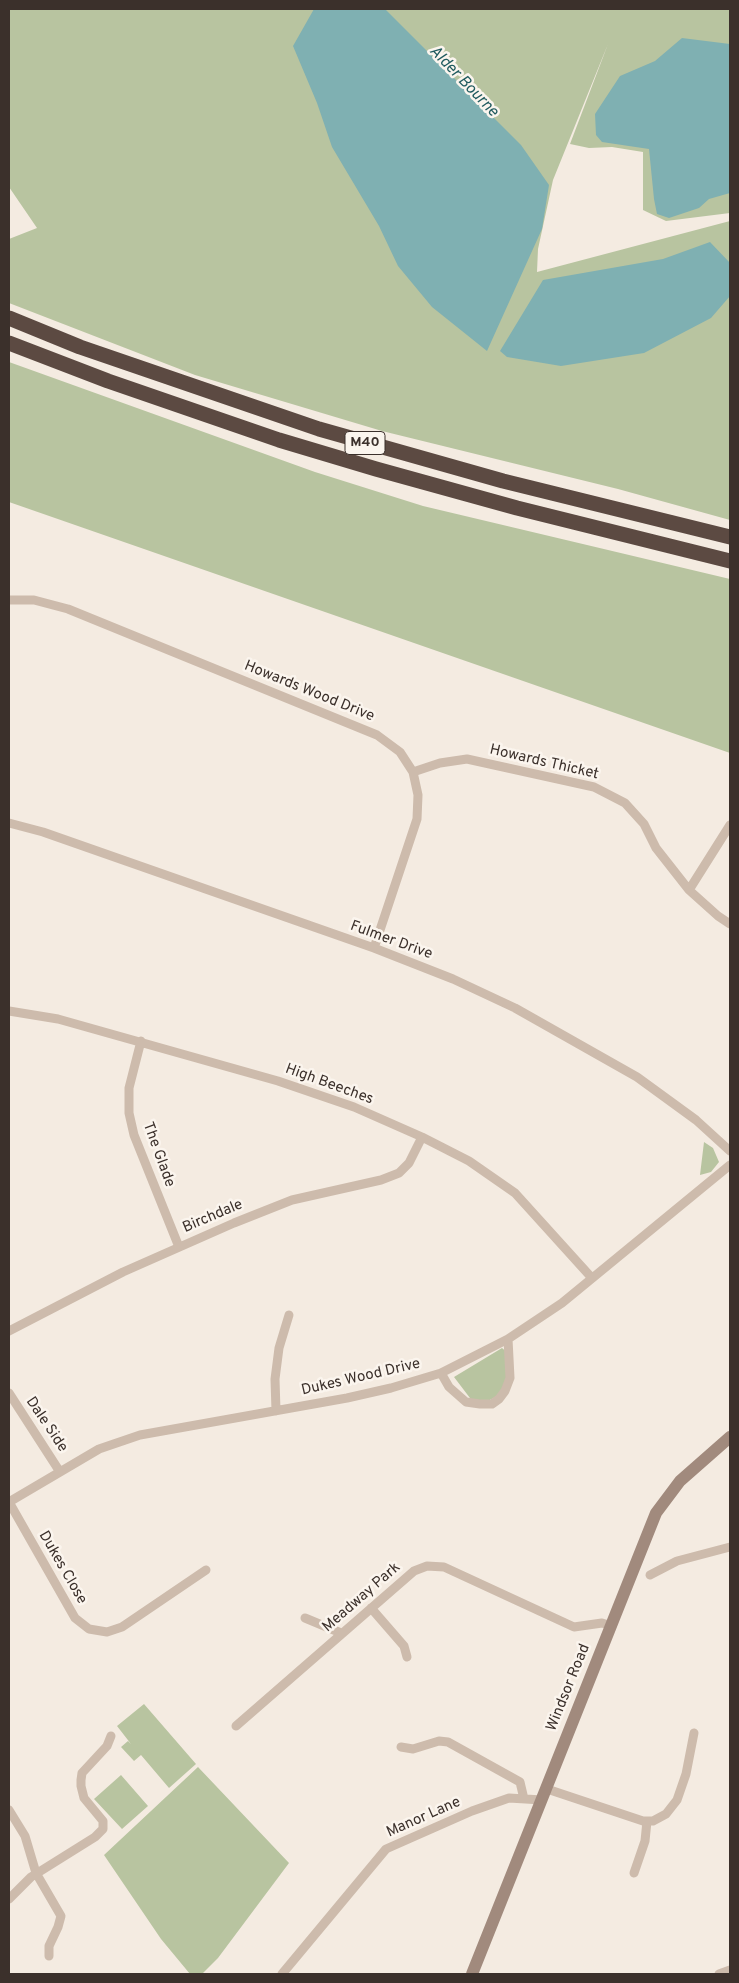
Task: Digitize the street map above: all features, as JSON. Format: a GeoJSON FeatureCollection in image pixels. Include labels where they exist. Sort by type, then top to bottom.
{"type":"FeatureCollection","features":[{"type":"Feature","properties":{"kind":"highway","name":"M40"},"geometry":{"type":"LineString","coordinates":[[9,318],[80,347],[319,429],[503,481],[730,537]]}},
{"type":"Feature","properties":{"kind":"highway","name":"M40"},"geometry":{"type":"LineString","coordinates":[[9,343],[126,387],[279,440],[368,467],[517,508],[730,561]]}},
{"type":"Feature","properties":{"kind":"main road","name":"Windsor Road"},"geometry":{"type":"LineString","coordinates":[[472,1974],[656,1513],[680,1481],[730,1437]]}},
{"type":"Feature","properties":{"kind":"street","name":"Howards Wood Drive"},"geometry":{"type":"LineString","coordinates":[[9,600],[34,600],[68,609],[377,735],[400,752],[413,772],[418,795],[417,819],[374,948]]}},
{"type":"Feature","properties":{"kind":"street","name":"Howards Thicket"},"geometry":{"type":"LineString","coordinates":[[413,772],[440,763],[467,760],[594,787],[625,803],[644,824],[656,848],[689,890],[718,916],[730,924]]}},
{"type":"Feature","properties":{"kind":"street","name":"Fulmer Drive"},"geometry":{"type":"LineString","coordinates":[[9,823],[43,832],[374,948],[453,978],[515,1008],[637,1076],[696,1120],[730,1152]]}},
{"type":"Feature","properties":{"kind":"street"},"geometry":{"type":"LineString","coordinates":[[689,890],[730,825]]}},
{"type":"Feature","properties":{"kind":"street","name":"High Beeches"},"geometry":{"type":"LineString","coordinates":[[9,1012],[58,1018],[278,1080],[354,1107],[422,1137],[469,1161],[515,1193],[591,1277]]}},
{"type":"Feature","properties":{"kind":"street","name":"The Glade"},"geometry":{"type":"LineString","coordinates":[[142,1041],[129,1088],[129,1113],[134,1135],[179,1247]]}},
{"type":"Feature","properties":{"kind":"street","name":"Birchdale"},"geometry":{"type":"LineString","coordinates":[[9,1331],[123,1272],[292,1200],[381,1180],[399,1173],[409,1163],[422,1137]]}},
{"type":"Feature","properties":{"kind":"street","name":"Dukes Wood Drive"},"geometry":{"type":"LineString","coordinates":[[9,1502],[99,1449],[140,1435],[391,1388],[441,1373],[508,1339],[562,1303],[591,1277],[730,1165]]}},
{"type":"Feature","properties":{"kind":"street"},"geometry":{"type":"LineString","coordinates":[[276,1411],[275,1379],[279,1348],[288,1315]]}},
{"type":"Feature","properties":{"kind":"street"},"geometry":{"type":"LineString","coordinates":[[441,1373],[449,1387],[466,1402],[492,1404],[505,1391],[510,1378],[508,1339]]}},
{"type":"Feature","properties":{"kind":"street","name":"Dale Side"},"geometry":{"type":"LineString","coordinates":[[9,1393],[60,1472]]}},
{"type":"Feature","properties":{"kind":"street","name":"Dukes Close"},"geometry":{"type":"LineString","coordinates":[[9,1502],[74,1618],[90,1629],[107,1632],[122,1627],[206,1570]]}},
{"type":"Feature","properties":{"kind":"street"},"geometry":{"type":"LineString","coordinates":[[650,1575],[677,1561],[730,1547]]}},
{"type":"Feature","properties":{"kind":"street","name":"Meadway Park"},"geometry":{"type":"LineString","coordinates":[[236,1726],[414,1571],[427,1566],[444,1566],[574,1627],[602,1623],[612,1626]]}},
{"type":"Feature","properties":{"kind":"street"},"geometry":{"type":"LineString","coordinates":[[371,1608],[404,1646],[408,1657]]}},
{"type":"Feature","properties":{"kind":"street"},"geometry":{"type":"LineString","coordinates":[[305,1618],[340,1634]]}},
{"type":"Feature","properties":{"kind":"street"},"geometry":{"type":"LineString","coordinates":[[634,1873],[645,1841],[647,1821],[653,1821],[666,1814],[678,1800],[686,1774],[694,1733]]}},
{"type":"Feature","properties":{"kind":"street"},"geometry":{"type":"LineString","coordinates":[[9,1899],[36,1873],[95,1837],[103,1828],[103,1821],[84,1798],[81,1780],[82,1773],[107,1746],[111,1736]]}},
{"type":"Feature","properties":{"kind":"street"},"geometry":{"type":"LineString","coordinates":[[401,1747],[413,1749],[439,1741],[448,1742],[520,1782],[524,1799]]}},
{"type":"Feature","properties":{"kind":"street","name":"Manor Lane"},"geometry":{"type":"LineString","coordinates":[[282,1974],[386,1849],[472,1811],[509,1798],[534,1801],[545,1794],[643,1822],[647,1821]]}},
{"type":"Feature","properties":{"kind":"street"},"geometry":{"type":"LineString","coordinates":[[9,1810],[25,1836],[36,1873],[61,1916],[49,1946],[49,1956]]}},
{"type":"Feature","properties":{"kind":"street"},"geometry":{"type":"LineString","coordinates":[[720,1974],[730,1970]]}},
{"type":"Feature","properties":{"kind":"green space"},"geometry":{"type":"Polygon","coordinates":[[[9,9],[730,9],[730,213],[666,221],[643,210],[643,152],[612,147],[589,148],[570,144],[608,44],[553,180],[538,249],[537,272],[730,221],[730,520],[618,489],[382,431],[195,375],[9,303],[9,239],[37,228],[9,187],[9,9]]]}},
{"type":"Feature","properties":{"kind":"green space"},"geometry":{"type":"Polygon","coordinates":[[[9,362],[315,472],[423,506],[730,579],[730,753],[9,502],[9,362]]]}},
{"type":"Feature","properties":{"kind":"green space"},"geometry":{"type":"Polygon","coordinates":[[[704,1142],[713,1148],[719,1162],[711,1172],[700,1175],[704,1142]]]}},
{"type":"Feature","properties":{"kind":"green space"},"geometry":{"type":"Polygon","coordinates":[[[502,1348],[509,1354],[507,1384],[499,1395],[488,1401],[473,1402],[454,1377],[502,1348]]]}},
{"type":"Feature","properties":{"kind":"green space"},"geometry":{"type":"Polygon","coordinates":[[[144,1704],[196,1764],[169,1788],[141,1755],[134,1761],[121,1747],[128,1741],[131,1744],[117,1726],[144,1704]]]}},
{"type":"Feature","properties":{"kind":"green space"},"geometry":{"type":"Polygon","coordinates":[[[198,1767],[289,1863],[218,1958],[202,1974],[190,1974],[161,1939],[104,1855],[198,1767]]]}},
{"type":"Feature","properties":{"kind":"green space"},"geometry":{"type":"Polygon","coordinates":[[[121,1775],[148,1806],[122,1829],[94,1799],[121,1775]]]}},
{"type":"Feature","properties":{"kind":"water"},"geometry":{"type":"Polygon","coordinates":[[[314,9],[385,9],[521,145],[549,185],[542,229],[487,351],[432,307],[398,266],[379,226],[332,147],[317,103],[293,46],[314,9]]]}},
{"type":"Feature","properties":{"kind":"water"},"geometry":{"type":"Polygon","coordinates":[[[682,38],[730,44],[730,193],[709,199],[699,208],[669,218],[657,214],[649,149],[602,142],[596,135],[595,114],[620,76],[655,61],[682,38]]]}},
{"type":"Feature","properties":{"kind":"water"},"geometry":{"type":"Polygon","coordinates":[[[710,242],[730,263],[730,296],[711,318],[644,353],[561,366],[507,357],[500,351],[543,280],[663,259],[710,242]]]}},
{"type":"Feature","properties":{"kind":"water label","name":"Alder Bourne"},"geometry":{"type":"Point","coordinates":[463,82]}}]}
